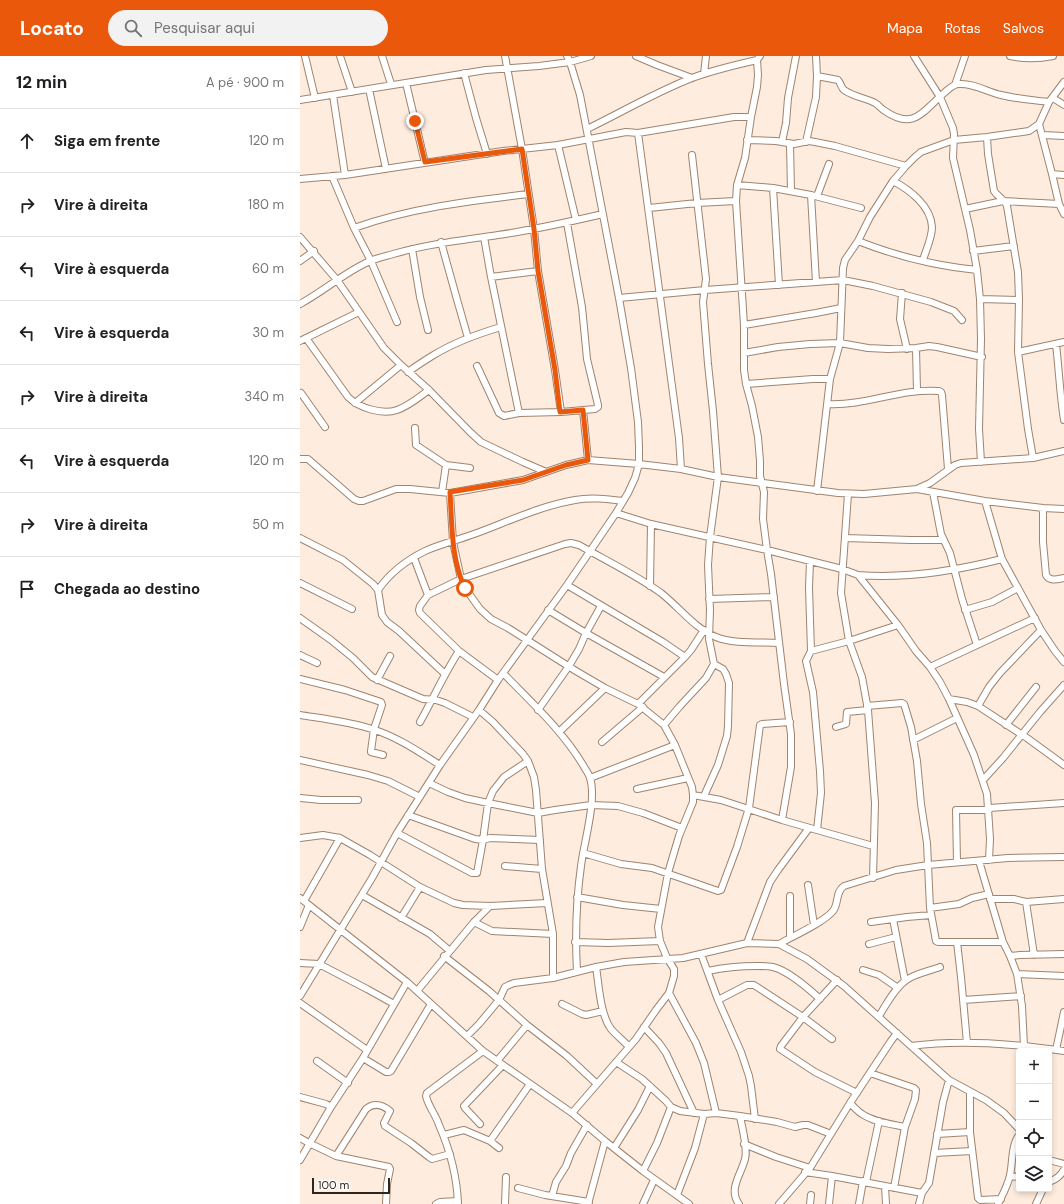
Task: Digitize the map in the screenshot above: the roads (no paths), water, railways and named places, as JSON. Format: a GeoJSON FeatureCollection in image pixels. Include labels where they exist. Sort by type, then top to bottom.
{"type":"FeatureCollection","features":[{"type":"Feature","properties":{"kind":"street"},"geometry":{"type":"LineString","coordinates":[[305,56],[315,98]]}},
{"type":"Feature","properties":{"kind":"street"},"geometry":{"type":"LineString","coordinates":[[340,56],[352,92]]}},
{"type":"Feature","properties":{"kind":"street"},"geometry":{"type":"LineString","coordinates":[[382,56],[391,84]]}},
{"type":"Feature","properties":{"kind":"street"},"geometry":{"type":"LineString","coordinates":[[506,56],[522,149],[534,229],[538,271],[555,370],[560,412]]}},
{"type":"Feature","properties":{"kind":"street"},"geometry":{"type":"LineString","coordinates":[[300,100],[391,84],[591,56]]}},
{"type":"Feature","properties":{"kind":"street"},"geometry":{"type":"LineString","coordinates":[[636,56],[692,78]]}},
{"type":"Feature","properties":{"kind":"street"},"geometry":{"type":"LineString","coordinates":[[704,74],[706,56]]}},
{"type":"Feature","properties":{"kind":"street"},"geometry":{"type":"LineString","coordinates":[[782,142],[796,56]]}},
{"type":"Feature","properties":{"kind":"street"},"geometry":{"type":"LineString","coordinates":[[806,142],[816,96],[816,56]]}},
{"type":"Feature","properties":{"kind":"street"},"geometry":{"type":"LineString","coordinates":[[914,56],[940,97],[953,128],[953,158],[977,270],[980,299],[982,357],[979,429],[981,462]]}},
{"type":"Feature","properties":{"kind":"street"},"geometry":{"type":"LineString","coordinates":[[955,85],[965,56]]}},
{"type":"Feature","properties":{"kind":"street"},"geometry":{"type":"LineString","coordinates":[[1010,56],[1023,58],[1053,56]]}},
{"type":"Feature","properties":{"kind":"street"},"geometry":{"type":"LineString","coordinates":[[587,129],[662,90],[704,74],[759,58],[757,88],[736,201],[744,325],[746,384],[758,437],[760,476],[764,492],[763,519],[790,722],[792,750],[791,767],[782,820]]}},
{"type":"Feature","properties":{"kind":"street"},"geometry":{"type":"LineString","coordinates":[[300,996],[362,895],[397,833],[440,765],[616,513],[634,478],[639,464],[638,422],[631,368],[619,298],[577,81],[569,59]]}},
{"type":"Feature","properties":{"kind":"street"},"geometry":{"type":"LineString","coordinates":[[464,73],[487,154]]}},
{"type":"Feature","properties":{"kind":"street"},"geometry":{"type":"LineString","coordinates":[[817,76],[838,80],[844,90],[862,99],[873,102],[884,111],[906,120],[912,120],[920,116],[955,85],[961,84],[974,86],[1014,98],[1051,100],[1064,105]]}},
{"type":"Feature","properties":{"kind":"street"},"geometry":{"type":"LineString","coordinates":[[817,491],[830,379],[840,343],[842,268],[845,260],[858,242],[870,217],[893,181],[921,152],[954,140],[1029,131],[1039,124],[1051,100],[1064,82]]}},
{"type":"Feature","properties":{"kind":"street"},"geometry":{"type":"LineString","coordinates":[[406,83],[425,162]]}},
{"type":"Feature","properties":{"kind":"street"},"geometry":{"type":"LineString","coordinates":[[369,89],[386,169]]}},
{"type":"Feature","properties":{"kind":"street"},"geometry":{"type":"LineString","coordinates":[[333,95],[345,175]]}},
{"type":"Feature","properties":{"kind":"street"},"geometry":{"type":"LineString","coordinates":[[300,179],[345,175],[425,162],[558,145],[626,132],[638,132],[734,117],[751,117]]}},
{"type":"Feature","properties":{"kind":"street"},"geometry":{"type":"LineString","coordinates":[[1039,124],[1043,135],[1059,204],[1064,214]]}},
{"type":"Feature","properties":{"kind":"street"},"geometry":{"type":"LineString","coordinates":[[638,132],[679,438],[681,469]]}},
{"type":"Feature","properties":{"kind":"street"},"geometry":{"type":"LineString","coordinates":[[1043,135],[1064,136]]}},
{"type":"Feature","properties":{"kind":"street"},"geometry":{"type":"LineString","coordinates":[[987,137],[994,191],[1006,203],[1007,206],[1018,272],[1018,352],[1028,429],[1034,458]]}},
{"type":"Feature","properties":{"kind":"street"},"geometry":{"type":"LineString","coordinates":[[747,140],[782,142],[790,144],[815,142],[835,146],[906,166]]}},
{"type":"Feature","properties":{"kind":"street"},"geometry":{"type":"LineString","coordinates":[[790,144],[791,191]]}},
{"type":"Feature","properties":{"kind":"street"},"geometry":{"type":"LineString","coordinates":[[558,145],[576,220]]}},
{"type":"Feature","properties":{"kind":"street"},"geometry":{"type":"LineString","coordinates":[[664,725],[706,678],[714,664],[706,632],[709,599],[708,577],[710,537],[718,477],[703,302],[706,279],[692,155]]}},
{"type":"Feature","properties":{"kind":"street"},"geometry":{"type":"LineString","coordinates":[[816,282],[814,196],[829,164]]}},
{"type":"Feature","properties":{"kind":"street"},"geometry":{"type":"LineString","coordinates":[[1052,174],[1064,175]]}},
{"type":"Feature","properties":{"kind":"street"},"geometry":{"type":"LineString","coordinates":[[332,176],[397,322]]}},
{"type":"Feature","properties":{"kind":"street"},"geometry":{"type":"LineString","coordinates":[[893,181],[914,195],[921,203],[929,217],[932,227],[923,260]]}},
{"type":"Feature","properties":{"kind":"street"},"geometry":{"type":"LineString","coordinates":[[738,185],[791,191],[861,208]]}},
{"type":"Feature","properties":{"kind":"street"},"geometry":{"type":"LineString","coordinates":[[773,188],[779,285]]}},
{"type":"Feature","properties":{"kind":"street"},"geometry":{"type":"LineString","coordinates":[[354,228],[385,218],[424,209],[528,194]]}},
{"type":"Feature","properties":{"kind":"street"},"geometry":{"type":"LineString","coordinates":[[649,208],[736,201]]}},
{"type":"Feature","properties":{"kind":"street"},"geometry":{"type":"LineString","coordinates":[[965,209],[1003,201],[1059,204]]}},
{"type":"Feature","properties":{"kind":"street"},"geometry":{"type":"LineString","coordinates":[[300,304],[337,280],[371,261],[442,242],[534,229],[603,214]]}},
{"type":"Feature","properties":{"kind":"street"},"geometry":{"type":"LineString","coordinates":[[476,366],[498,413],[504,416],[519,413],[597,409],[598,405],[587,359],[582,307],[567,223]]}},
{"type":"Feature","properties":{"kind":"street"},"geometry":{"type":"LineString","coordinates":[[300,236],[337,280],[384,348],[401,366],[429,390],[481,442],[546,472]]}},
{"type":"Feature","properties":{"kind":"street"},"geometry":{"type":"LineString","coordinates":[[484,237],[519,413]]}},
{"type":"Feature","properties":{"kind":"street"},"geometry":{"type":"LineString","coordinates":[[442,242],[468,338]]}},
{"type":"Feature","properties":{"kind":"street"},"geometry":{"type":"LineString","coordinates":[[858,242],[889,253],[954,268],[977,270]]}},
{"type":"Feature","properties":{"kind":"street"},"geometry":{"type":"LineString","coordinates":[[973,251],[1014,246]]}},
{"type":"Feature","properties":{"kind":"street"},"geometry":{"type":"LineString","coordinates":[[412,249],[420,297],[428,330]]}},
{"type":"Feature","properties":{"kind":"street"},"geometry":{"type":"LineString","coordinates":[[300,261],[314,252]]}},
{"type":"Feature","properties":{"kind":"street"},"geometry":{"type":"LineString","coordinates":[[491,277],[538,271]]}},
{"type":"Feature","properties":{"kind":"street"},"geometry":{"type":"LineString","coordinates":[[619,298],[842,280],[902,293],[931,302],[954,311],[962,320]]}},
{"type":"Feature","properties":{"kind":"street"},"geometry":{"type":"LineString","coordinates":[[902,293],[900,319],[907,349]]}},
{"type":"Feature","properties":{"kind":"street"},"geometry":{"type":"LineString","coordinates":[[980,299],[1019,300]]}},
{"type":"Feature","properties":{"kind":"street"},"geometry":{"type":"LineString","coordinates":[[744,325],[841,308]]}},
{"type":"Feature","properties":{"kind":"street"},"geometry":{"type":"LineString","coordinates":[[359,312],[303,339],[348,397],[355,403],[367,408],[390,411],[404,407],[429,390]]}},
{"type":"Feature","properties":{"kind":"street"},"geometry":{"type":"LineString","coordinates":[[408,372],[432,356],[468,338],[501,327]]}},
{"type":"Feature","properties":{"kind":"street"},"geometry":{"type":"LineString","coordinates":[[1018,352],[1064,342]]}},
{"type":"Feature","properties":{"kind":"street"},"geometry":{"type":"LineString","coordinates":[[744,353],[778,347],[840,343],[868,348],[907,349],[929,346],[982,357]]}},
{"type":"Feature","properties":{"kind":"street"},"geometry":{"type":"LineString","coordinates":[[1056,344],[1064,420]]}},
{"type":"Feature","properties":{"kind":"street"},"geometry":{"type":"LineString","coordinates":[[916,348],[917,391]]}},
{"type":"Feature","properties":{"kind":"street"},"geometry":{"type":"LineString","coordinates":[[355,403],[401,366]]}},
{"type":"Feature","properties":{"kind":"street"},"geometry":{"type":"LineString","coordinates":[[746,384],[830,379]]}},
{"type":"Feature","properties":{"kind":"street"},"geometry":{"type":"LineString","coordinates":[[828,404],[849,404],[917,391],[941,392],[948,469]]}},
{"type":"Feature","properties":{"kind":"street"},"geometry":{"type":"LineString","coordinates":[[300,393],[325,427]]}},
{"type":"Feature","properties":{"kind":"street"},"geometry":{"type":"LineString","coordinates":[[583,410],[588,460]]}},
{"type":"Feature","properties":{"kind":"street"},"geometry":{"type":"LineString","coordinates":[[415,428],[416,445],[446,465],[470,468]]}},
{"type":"Feature","properties":{"kind":"street"},"geometry":{"type":"LineString","coordinates":[[917,489],[930,483],[948,469],[961,463],[1034,458],[1064,451]]}},
{"type":"Feature","properties":{"kind":"street"},"geometry":{"type":"LineString","coordinates":[[300,459],[308,459],[354,500],[358,501],[374,498],[396,490],[410,489],[450,492],[523,480],[575,462],[588,460],[681,469],[718,477],[817,491],[864,494],[917,489],[985,501],[1064,509]]}},
{"type":"Feature","properties":{"kind":"street"},"geometry":{"type":"LineString","coordinates":[[442,492],[446,465]]}},
{"type":"Feature","properties":{"kind":"street"},"geometry":{"type":"LineString","coordinates":[[450,492],[453,542],[461,579],[465,588],[486,615],[605,688],[640,705],[664,725],[675,745],[693,795],[693,802],[682,828],[668,873],[658,927],[660,941],[667,958],[674,969],[674,976],[669,993],[629,1047],[572,1113]]}},
{"type":"Feature","properties":{"kind":"street"},"geometry":{"type":"LineString","coordinates":[[933,492],[941,534],[950,553],[965,610],[977,644]]}},
{"type":"Feature","properties":{"kind":"street"},"geometry":{"type":"LineString","coordinates":[[848,494],[841,594],[849,641],[862,677],[867,708],[875,802],[873,878]]}},
{"type":"Feature","properties":{"kind":"street"},"geometry":{"type":"LineString","coordinates":[[378,590],[389,576],[414,558],[439,545],[453,542],[554,504],[591,498],[623,501]]}},
{"type":"Feature","properties":{"kind":"street"},"geometry":{"type":"LineString","coordinates":[[985,501],[1002,559],[1041,630],[1064,662]]}},
{"type":"Feature","properties":{"kind":"street"},"geometry":{"type":"LineString","coordinates":[[1043,508],[1043,542],[1046,575],[1050,579],[1064,578]]}},
{"type":"Feature","properties":{"kind":"street"},"geometry":{"type":"LineString","coordinates":[[616,513],[651,524],[767,550],[842,569],[858,575],[926,575],[1002,559]]}},
{"type":"Feature","properties":{"kind":"street"},"geometry":{"type":"LineString","coordinates":[[650,586],[651,524]]}},
{"type":"Feature","properties":{"kind":"street"},"geometry":{"type":"LineString","coordinates":[[300,538],[343,560],[368,580],[378,590],[382,615],[387,622],[399,631],[445,674]]}},
{"type":"Feature","properties":{"kind":"street"},"geometry":{"type":"LineString","coordinates":[[845,538],[943,540]]}},
{"type":"Feature","properties":{"kind":"street"},"geometry":{"type":"LineString","coordinates":[[498,680],[459,651],[420,614],[420,606],[428,595],[461,579],[571,543],[578,545],[650,586],[662,594],[706,632],[722,639],[734,641],[779,643]]}},
{"type":"Feature","properties":{"kind":"street"},"geometry":{"type":"LineString","coordinates":[[414,558],[428,595]]}},
{"type":"Feature","properties":{"kind":"street"},"geometry":{"type":"LineString","coordinates":[[810,561],[809,588],[811,651],[806,661],[813,692],[820,770],[821,793],[817,830]]}},
{"type":"Feature","properties":{"kind":"street"},"geometry":{"type":"LineString","coordinates":[[858,575],[930,667],[949,699],[974,755],[987,794],[990,839],[989,860]]}},
{"type":"Feature","properties":{"kind":"street"},"geometry":{"type":"LineString","coordinates":[[300,583],[352,609]]}},
{"type":"Feature","properties":{"kind":"street"},"geometry":{"type":"LineString","coordinates":[[567,585],[658,638],[685,657]]}},
{"type":"Feature","properties":{"kind":"street"},"geometry":{"type":"LineString","coordinates":[[965,610],[992,602],[1018,588]]}},
{"type":"Feature","properties":{"kind":"street"},"geometry":{"type":"LineString","coordinates":[[709,599],[774,597]]}},
{"type":"Feature","properties":{"kind":"street"},"geometry":{"type":"LineString","coordinates":[[538,710],[579,649],[601,606]]}},
{"type":"Feature","properties":{"kind":"street"},"geometry":{"type":"LineString","coordinates":[[548,610],[664,677]]}},
{"type":"Feature","properties":{"kind":"street"},"geometry":{"type":"LineString","coordinates":[[300,618],[331,640],[377,680],[423,699],[433,699],[445,702],[473,717]]}},
{"type":"Feature","properties":{"kind":"street"},"geometry":{"type":"LineString","coordinates":[[930,667],[1035,618]]}},
{"type":"Feature","properties":{"kind":"street"},"geometry":{"type":"LineString","coordinates":[[811,651],[849,641],[898,625]]}},
{"type":"Feature","properties":{"kind":"street"},"geometry":{"type":"LineString","coordinates":[[978,706],[989,687],[1000,673],[1041,630]]}},
{"type":"Feature","properties":{"kind":"street"},"geometry":{"type":"LineString","coordinates":[[602,742],[640,705],[706,632]]}},
{"type":"Feature","properties":{"kind":"street"},"geometry":{"type":"LineString","coordinates":[[420,722],[459,651]]}},
{"type":"Feature","properties":{"kind":"street"},"geometry":{"type":"LineString","coordinates":[[300,655],[317,663]]}},
{"type":"Feature","properties":{"kind":"street"},"geometry":{"type":"LineString","coordinates":[[377,680],[390,656]]}},
{"type":"Feature","properties":{"kind":"street"},"geometry":{"type":"LineString","coordinates":[[704,796],[718,765],[727,736],[728,726],[729,683],[723,670],[714,664]]}},
{"type":"Feature","properties":{"kind":"street"},"geometry":{"type":"LineString","coordinates":[[503,673],[565,739],[590,778],[592,786],[591,805],[577,897],[575,942],[577,972]]}},
{"type":"Feature","properties":{"kind":"street"},"geometry":{"type":"LineString","coordinates":[[300,679],[345,690],[381,702],[382,705],[374,729],[371,752],[383,755]]}},
{"type":"Feature","properties":{"kind":"street"},"geometry":{"type":"LineString","coordinates":[[983,780],[1064,685]]}},
{"type":"Feature","properties":{"kind":"street"},"geometry":{"type":"LineString","coordinates":[[1006,725],[1036,687]]}},
{"type":"Feature","properties":{"kind":"street"},"geometry":{"type":"LineString","coordinates":[[559,732],[605,688]]}},
{"type":"Feature","properties":{"kind":"street"},"geometry":{"type":"LineString","coordinates":[[949,699],[967,702],[978,706],[1021,734],[1064,765]]}},
{"type":"Feature","properties":{"kind":"street"},"geometry":{"type":"LineString","coordinates":[[836,727],[846,724],[847,712],[902,703],[904,704],[911,727],[917,761],[921,804],[927,843],[930,916],[936,941],[1003,942]]}},
{"type":"Feature","properties":{"kind":"street"},"geometry":{"type":"LineString","coordinates":[[479,710],[501,730],[528,761],[536,790],[542,869],[553,934],[553,978]]}},
{"type":"Feature","properties":{"kind":"street"},"geometry":{"type":"LineString","coordinates":[[300,715],[374,729],[402,742],[440,765]]}},
{"type":"Feature","properties":{"kind":"street"},"geometry":{"type":"LineString","coordinates":[[913,740],[957,718]]}},
{"type":"Feature","properties":{"kind":"street"},"geometry":{"type":"LineString","coordinates":[[583,853],[621,864],[652,868],[721,890],[737,847],[749,808],[760,725],[790,722]]}},
{"type":"Feature","properties":{"kind":"street"},"geometry":{"type":"LineString","coordinates":[[590,778],[675,745]]}},
{"type":"Feature","properties":{"kind":"street"},"geometry":{"type":"LineString","coordinates":[[300,760],[368,774],[388,781],[420,797]]}},
{"type":"Feature","properties":{"kind":"street"},"geometry":{"type":"LineString","coordinates":[[397,833],[475,874],[483,840],[488,803],[493,790],[504,777],[528,761]]}},
{"type":"Feature","properties":{"kind":"street"},"geometry":{"type":"LineString","coordinates":[[637,789],[688,778]]}},
{"type":"Feature","properties":{"kind":"street"},"geometry":{"type":"LineString","coordinates":[[429,783],[448,792],[488,803],[538,813],[591,805],[618,806],[628,808],[682,828]]}},
{"type":"Feature","properties":{"kind":"street"},"geometry":{"type":"LineString","coordinates":[[693,795],[721,800],[782,820],[873,846]]}},
{"type":"Feature","properties":{"kind":"street"},"geometry":{"type":"LineString","coordinates":[[300,798],[321,800],[358,800]]}},
{"type":"Feature","properties":{"kind":"street"},"geometry":{"type":"LineString","coordinates":[[957,862],[956,810],[1064,803]]}},
{"type":"Feature","properties":{"kind":"street"},"geometry":{"type":"LineString","coordinates":[[408,815],[467,836],[483,840],[490,838],[540,840]]}},
{"type":"Feature","properties":{"kind":"street"},"geometry":{"type":"LineString","coordinates":[[747,943],[770,882],[809,828]]}},
{"type":"Feature","properties":{"kind":"street"},"geometry":{"type":"LineString","coordinates":[[300,838],[323,835],[340,838],[420,887],[454,903],[490,906],[548,903]]}},
{"type":"Feature","properties":{"kind":"street"},"geometry":{"type":"LineString","coordinates":[[340,838],[302,900],[417,990],[483,1051],[572,1113],[654,1180],[680,1199],[690,1204]]}},
{"type":"Feature","properties":{"kind":"street"},"geometry":{"type":"LineString","coordinates":[[779,944],[814,924],[834,910],[839,891],[844,886],[896,870],[979,860],[1064,857]]}},
{"type":"Feature","properties":{"kind":"street"},"geometry":{"type":"LineString","coordinates":[[979,860],[1003,942],[1017,974],[1021,996],[1024,1046]]}},
{"type":"Feature","properties":{"kind":"street"},"geometry":{"type":"LineString","coordinates":[[506,866],[542,869]]}},
{"type":"Feature","properties":{"kind":"street"},"geometry":{"type":"LineString","coordinates":[[808,885],[814,924]]}},
{"type":"Feature","properties":{"kind":"street"},"geometry":{"type":"LineString","coordinates":[[401,918],[420,887]]}},
{"type":"Feature","properties":{"kind":"street"},"geometry":{"type":"LineString","coordinates":[[362,895],[430,934],[450,950]]}},
{"type":"Feature","properties":{"kind":"street"},"geometry":{"type":"LineString","coordinates":[[790,896],[790,938]]}},
{"type":"Feature","properties":{"kind":"street"},"geometry":{"type":"LineString","coordinates":[[930,908],[959,904],[972,898],[990,896],[1026,902],[1064,899]]}},
{"type":"Feature","properties":{"kind":"street"},"geometry":{"type":"LineString","coordinates":[[577,897],[623,905],[661,909]]}},
{"type":"Feature","properties":{"kind":"street"},"geometry":{"type":"LineString","coordinates":[[1026,902],[1034,954]]}},
{"type":"Feature","properties":{"kind":"street"},"geometry":{"type":"LineString","coordinates":[[300,926],[309,905]]}},
{"type":"Feature","properties":{"kind":"street"},"geometry":{"type":"LineString","coordinates":[[417,990],[444,956],[490,906]]}},
{"type":"Feature","properties":{"kind":"street"},"geometry":{"type":"LineString","coordinates":[[871,922],[893,918],[930,916]]}},
{"type":"Feature","properties":{"kind":"street"},"geometry":{"type":"LineString","coordinates":[[893,918],[905,981]]}},
{"type":"Feature","properties":{"kind":"street"},"geometry":{"type":"LineString","coordinates":[[474,922],[492,931],[553,934]]}},
{"type":"Feature","properties":{"kind":"street"},"geometry":{"type":"LineString","coordinates":[[869,944],[896,937]]}},
{"type":"Feature","properties":{"kind":"street"},"geometry":{"type":"LineString","coordinates":[[575,942],[632,943],[660,941]]}},
{"type":"Feature","properties":{"kind":"street"},"geometry":{"type":"LineString","coordinates":[[957,942],[967,1043]]}},
{"type":"Feature","properties":{"kind":"street"},"geometry":{"type":"LineString","coordinates":[[467,1036],[499,1000],[508,985],[553,978],[596,967],[624,962],[678,958],[701,954],[747,943],[779,944],[807,959],[837,980],[949,1080],[986,1100],[1004,1113],[1016,1126]]}},
{"type":"Feature","properties":{"kind":"street"},"geometry":{"type":"LineString","coordinates":[[701,954],[718,1000],[741,1052],[749,1076],[752,1086],[755,1119]]}},
{"type":"Feature","properties":{"kind":"street"},"geometry":{"type":"LineString","coordinates":[[1010,956],[1064,954]]}},
{"type":"Feature","properties":{"kind":"street"},"geometry":{"type":"LineString","coordinates":[[444,956],[499,1000],[526,1025],[567,1056],[597,1084]]}},
{"type":"Feature","properties":{"kind":"street"},"geometry":{"type":"LineString","coordinates":[[300,964],[319,964],[394,1004]]}},
{"type":"Feature","properties":{"kind":"street"},"geometry":{"type":"LineString","coordinates":[[708,971],[738,966],[773,967],[806,986],[820,999]]}},
{"type":"Feature","properties":{"kind":"street"},"geometry":{"type":"LineString","coordinates":[[596,967],[603,1011],[611,1028],[629,1047]]}},
{"type":"Feature","properties":{"kind":"street"},"geometry":{"type":"LineString","coordinates":[[879,1016],[898,988],[905,981],[940,967]]}},
{"type":"Feature","properties":{"kind":"street"},"geometry":{"type":"LineString","coordinates":[[863,970],[879,975],[898,988]]}},
{"type":"Feature","properties":{"kind":"street"},"geometry":{"type":"LineString","coordinates":[[1017,974],[1064,976]]}},
{"type":"Feature","properties":{"kind":"street"},"geometry":{"type":"LineString","coordinates":[[837,980],[802,1017],[780,1049],[814,1072],[857,1093]]}},
{"type":"Feature","properties":{"kind":"street"},"geometry":{"type":"LineString","coordinates":[[300,1160],[331,1107],[363,1058],[407,982]]}},
{"type":"Feature","properties":{"kind":"street"},"geometry":{"type":"LineString","coordinates":[[718,1000],[747,985],[752,984],[832,1039]]}},
{"type":"Feature","properties":{"kind":"street"},"geometry":{"type":"LineString","coordinates":[[669,993],[696,1043],[704,1063],[716,1112]]}},
{"type":"Feature","properties":{"kind":"street"},"geometry":{"type":"LineString","coordinates":[[963,1000],[1021,996]]}},
{"type":"Feature","properties":{"kind":"street"},"geometry":{"type":"LineString","coordinates":[[300,1003],[367,1050]]}},
{"type":"Feature","properties":{"kind":"street"},"geometry":{"type":"LineString","coordinates":[[363,1058],[386,1072],[391,1071],[431,1004]]}},
{"type":"Feature","properties":{"kind":"street"},"geometry":{"type":"LineString","coordinates":[[562,1004],[586,1015],[603,1011]]}},
{"type":"Feature","properties":{"kind":"street"},"geometry":{"type":"LineString","coordinates":[[1056,1050],[1064,1012]]}},
{"type":"Feature","properties":{"kind":"street"},"geometry":{"type":"LineString","coordinates":[[497,1061],[526,1025]]}},
{"type":"Feature","properties":{"kind":"street"},"geometry":{"type":"LineString","coordinates":[[644,1027],[666,1053],[694,1113]]}},
{"type":"Feature","properties":{"kind":"street"},"geometry":{"type":"LineString","coordinates":[[779,1204],[808,1170],[850,1103],[897,1033]]}},
{"type":"Feature","properties":{"kind":"street"},"geometry":{"type":"LineString","coordinates":[[912,1046],[924,1044],[967,1043],[1024,1046],[1064,1051]]}},
{"type":"Feature","properties":{"kind":"street"},"geometry":{"type":"LineString","coordinates":[[436,1204],[440,1202],[458,1203],[456,1178],[444,1136],[427,1099],[427,1093],[483,1051]]}},
{"type":"Feature","properties":{"kind":"street"},"geometry":{"type":"LineString","coordinates":[[317,1061],[348,1082]]}},
{"type":"Feature","properties":{"kind":"street"},"geometry":{"type":"LineString","coordinates":[[616,1062],[635,1074],[671,1106],[680,1111],[704,1114],[716,1112],[777,1122],[795,1127],[808,1125],[831,1134]]}},
{"type":"Feature","properties":{"kind":"street"},"geometry":{"type":"LineString","coordinates":[[480,1124],[464,1106],[503,1065]]}},
{"type":"Feature","properties":{"kind":"street"},"geometry":{"type":"LineString","coordinates":[[870,1073],[916,1090],[915,1099],[905,1127],[894,1188]]}},
{"type":"Feature","properties":{"kind":"street"},"geometry":{"type":"LineString","coordinates":[[919,1204],[922,1193],[929,1183],[943,1102],[949,1080]]}},
{"type":"Feature","properties":{"kind":"street"},"geometry":{"type":"LineString","coordinates":[[490,1141],[530,1084]]}},
{"type":"Feature","properties":{"kind":"street"},"geometry":{"type":"LineString","coordinates":[[614,1148],[632,1120],[650,1086]]}},
{"type":"Feature","properties":{"kind":"street"},"geometry":{"type":"LineString","coordinates":[[970,1092],[970,1132],[978,1198],[980,1200],[1000,1202],[1010,1176],[1016,1140]]}},
{"type":"Feature","properties":{"kind":"street"},"geometry":{"type":"LineString","coordinates":[[300,1097],[326,1104],[331,1107]]}},
{"type":"Feature","properties":{"kind":"street"},"geometry":{"type":"LineString","coordinates":[[850,1103],[860,1113],[867,1117],[905,1127]]}},
{"type":"Feature","properties":{"kind":"street"},"geometry":{"type":"LineString","coordinates":[[336,1156],[366,1108],[371,1105],[379,1104],[390,1111],[384,1123],[385,1126],[429,1157],[432,1159],[450,1154]]}},
{"type":"Feature","properties":{"kind":"street"},"geometry":{"type":"LineString","coordinates":[[643,1171],[657,1142],[671,1106]]}},
{"type":"Feature","properties":{"kind":"street"},"geometry":{"type":"LineString","coordinates":[[680,1199],[704,1114]]}},
{"type":"Feature","properties":{"kind":"street"},"geometry":{"type":"LineString","coordinates":[[738,1204],[734,1190],[746,1154],[740,1116]]}},
{"type":"Feature","properties":{"kind":"street"},"geometry":{"type":"LineString","coordinates":[[859,1204],[879,1121]]}},
{"type":"Feature","properties":{"kind":"street"},"geometry":{"type":"LineString","coordinates":[[552,1196],[556,1182],[564,1170],[571,1153],[587,1125]]}},
{"type":"Feature","properties":{"kind":"street"},"geometry":{"type":"LineString","coordinates":[[444,1136],[464,1130],[490,1141],[499,1148]]}},
{"type":"Feature","properties":{"kind":"street"},"geometry":{"type":"LineString","coordinates":[[937,1134],[970,1132]]}},
{"type":"Feature","properties":{"kind":"street"},"geometry":{"type":"LineString","coordinates":[[300,1138],[336,1156],[389,1166],[390,1169],[387,1184],[386,1204]]}},
{"type":"Feature","properties":{"kind":"street"},"geometry":{"type":"LineString","coordinates":[[518,1188],[589,1203],[605,1141]]}},
{"type":"Feature","properties":{"kind":"street"},"geometry":{"type":"LineString","coordinates":[[744,1144],[808,1170],[922,1193]]}},
{"type":"Feature","properties":{"kind":"street"},"geometry":{"type":"LineString","coordinates":[[934,1153],[972,1151]]}},
{"type":"Feature","properties":{"kind":"street"},"geometry":{"type":"LineString","coordinates":[[1052,1161],[1064,1163]]}},
{"type":"Feature","properties":{"kind":"street"},"geometry":{"type":"LineString","coordinates":[[1052,1181],[1056,1180],[1064,1170]]}},
{"type":"Feature","properties":{"kind":"street"},"geometry":{"type":"LineString","coordinates":[[830,1204],[832,1176]]}},
{"type":"Feature","properties":{"kind":"street"},"geometry":{"type":"LineString","coordinates":[[1010,1176],[1016,1177]]}},
{"type":"Feature","properties":{"kind":"street"},"geometry":{"type":"LineString","coordinates":[[505,1204],[506,1177]]}},
{"type":"Feature","properties":{"kind":"street"},"geometry":{"type":"LineString","coordinates":[[643,1204],[654,1180]]}},
{"type":"Feature","properties":{"kind":"street"},"geometry":{"type":"LineString","coordinates":[[885,1186],[886,1204]]}},
{"type":"Feature","properties":{"kind":"street"},"geometry":{"type":"LineString","coordinates":[[1036,1204],[1042,1192]]}},
{"type":"Feature","properties":{"kind":"street"},"geometry":{"type":"LineString","coordinates":[[810,1204],[811,1195]]}}]}
